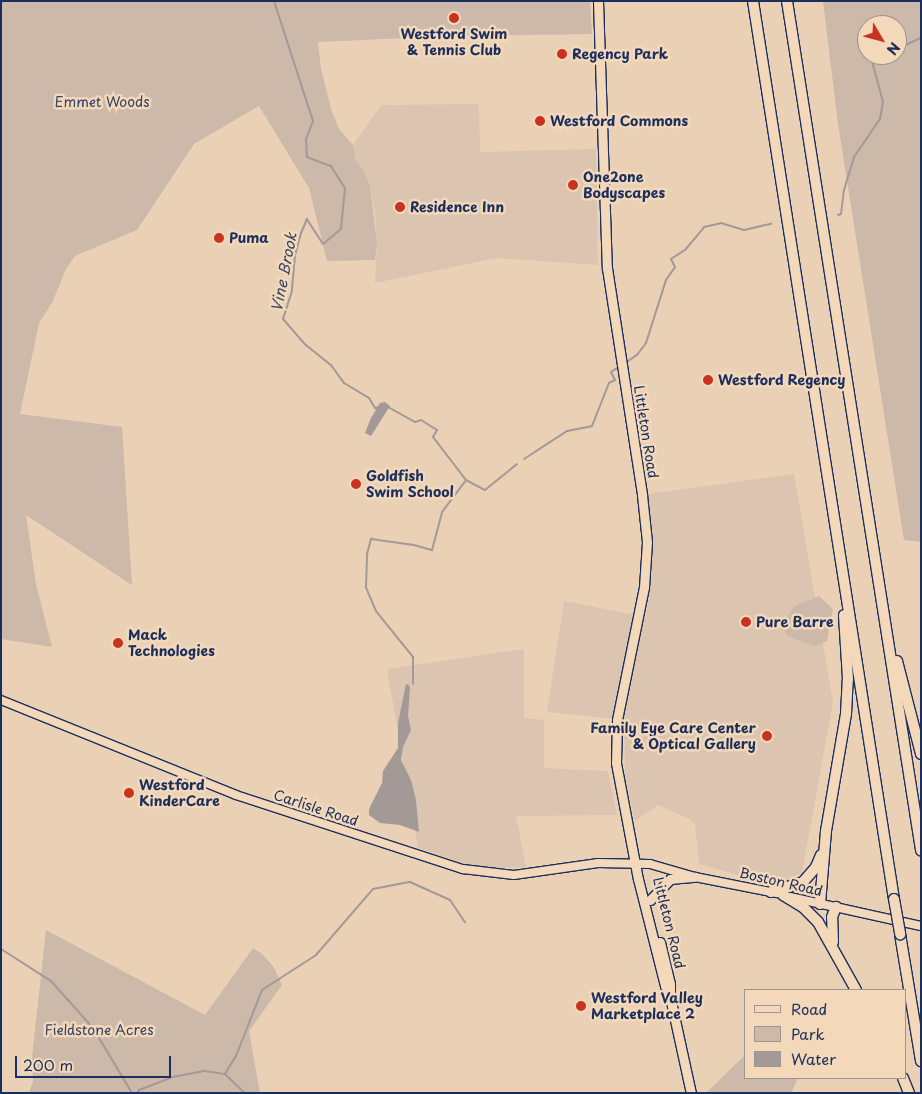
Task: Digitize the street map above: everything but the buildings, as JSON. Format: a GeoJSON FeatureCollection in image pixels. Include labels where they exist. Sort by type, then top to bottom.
{"type":"FeatureCollection","features":[{"type":"Feature","properties":{"kind":"highway"},"geometry":{"type":"LineString","coordinates":[[753,1],[921,1061]]}},
{"type":"Feature","properties":{"kind":"highway"},"geometry":{"type":"LineString","coordinates":[[787,1],[921,850]]}},
{"type":"Feature","properties":{"kind":"highway"},"geometry":{"type":"LineString","coordinates":[[820,904],[825,840],[847,698],[843,574]]}},
{"type":"Feature","properties":{"kind":"highway"},"geometry":{"type":"LineString","coordinates":[[882,608],[921,754]]}},
{"type":"Feature","properties":{"kind":"highway"},"geometry":{"type":"LineString","coordinates":[[771,892],[794,886],[809,876],[820,859],[825,840]]}},
{"type":"Feature","properties":{"kind":"highway"},"geometry":{"type":"LineString","coordinates":[[784,895],[811,914],[833,948],[855,989]]}},
{"type":"Feature","properties":{"kind":"highway"},"geometry":{"type":"LineString","coordinates":[[833,948],[831,925],[836,907]]}},
{"type":"Feature","properties":{"kind":"highway"},"geometry":{"type":"LineString","coordinates":[[903,1079],[909,1093]]}},
{"type":"Feature","properties":{"kind":"main road","name":"Littleton Road"},"geometry":{"type":"LineString","coordinates":[[598,1],[607,268],[642,495],[646,542],[644,587],[616,729],[617,773],[637,863],[638,879],[664,986],[669,991]]}},
{"type":"Feature","properties":{"kind":"main road","name":"Carlisle Road"},"geometry":{"type":"LineString","coordinates":[[1,700],[236,794],[463,869],[514,875],[598,863],[637,863]]}},
{"type":"Feature","properties":{"kind":"main road","name":"Littleton Road"},"geometry":{"type":"LineString","coordinates":[[637,863],[644,877],[670,984],[669,991],[691,1093]]}},
{"type":"Feature","properties":{"kind":"main road","name":"Boston Road"},"geometry":{"type":"LineString","coordinates":[[637,863],[650,864],[695,877],[921,926]]}},
{"type":"Feature","properties":{"kind":"main road"},"geometry":{"type":"LineString","coordinates":[[650,900],[670,879],[695,877]]}},
{"type":"Feature","properties":{"kind":"shaded area"},"geometry":{"type":"Polygon","coordinates":[[[479,104],[480,152],[596,149],[598,265],[497,258],[375,283],[377,243],[375,214],[370,186],[365,173],[356,160],[353,145],[381,105],[479,104]]]}},
{"type":"Feature","properties":{"kind":"shaded area"},"geometry":{"type":"Polygon","coordinates":[[[794,474],[833,702],[802,873],[782,883],[752,879],[699,864],[695,824],[691,822],[692,820],[658,805],[635,821],[625,777],[624,720],[547,712],[564,601],[646,617],[652,572],[648,494],[794,474]]]}},
{"type":"Feature","properties":{"kind":"shaded area"},"geometry":{"type":"Polygon","coordinates":[[[524,649],[524,718],[544,720],[544,768],[608,771],[617,815],[516,816],[526,867],[494,868],[467,864],[418,848],[387,669],[524,649]]]}},
{"type":"Feature","properties":{"kind":"green space","name":"Emmet Woods"},"geometry":{"type":"Polygon","coordinates":[[[1,1],[590,1],[592,34],[450,36],[318,42],[321,69],[332,112],[339,129],[353,145],[356,160],[365,173],[370,186],[377,243],[375,260],[327,261],[309,188],[259,106],[194,144],[137,230],[75,256],[66,269],[52,303],[39,323],[20,414],[122,427],[132,585],[26,515],[36,584],[52,647],[1,639],[1,1]]]}},
{"type":"Feature","properties":{"kind":"green space"},"geometry":{"type":"Polygon","coordinates":[[[823,1],[921,1],[921,542],[904,540],[838,124],[823,1]]]}},
{"type":"Feature","properties":{"kind":"green space"},"geometry":{"type":"Polygon","coordinates":[[[819,596],[833,609],[827,641],[814,646],[788,636],[783,628],[791,610],[797,605],[819,596]]]}},
{"type":"Feature","properties":{"kind":"green space","name":"Fieldstone Acres"},"geometry":{"type":"Polygon","coordinates":[[[46,930],[205,1015],[253,948],[261,953],[273,966],[282,985],[249,1031],[260,1093],[29,1093],[33,1081],[32,1057],[46,930]]]}},
{"type":"Feature","properties":{"kind":"green space"},"geometry":{"type":"Polygon","coordinates":[[[744,1056],[744,1079],[798,1079],[791,1093],[706,1093],[744,1056]]]}},
{"type":"Feature","properties":{"kind":"water"},"geometry":{"type":"Polygon","coordinates":[[[385,402],[390,406],[371,436],[365,433],[380,403],[385,402]]]}},
{"type":"Feature","properties":{"kind":"water"},"geometry":{"type":"Polygon","coordinates":[[[406,684],[410,688],[408,716],[411,730],[403,747],[401,760],[411,780],[416,800],[419,832],[400,825],[380,823],[369,815],[369,809],[382,783],[383,771],[398,748],[398,723],[406,684]]]}},
{"type":"Feature","properties":{"kind":"waterway","name":"Vine Brook"},"geometry":{"type":"LineString","coordinates":[[274,1],[313,121],[306,139],[307,157],[331,166],[345,188],[341,229],[323,244],[307,219],[295,255],[292,291],[283,319],[306,345],[331,365],[344,383],[369,398],[375,408],[380,407]]}},
{"type":"Feature","properties":{"kind":"waterway","name":"Vine Brook"},"geometry":{"type":"LineString","coordinates":[[907,44],[921,38]]}},
{"type":"Feature","properties":{"kind":"waterway","name":"Vine Brook"},"geometry":{"type":"LineString","coordinates":[[838,215],[841,214],[844,190],[854,157],[880,119],[883,102],[873,65]]}},
{"type":"Feature","properties":{"kind":"waterway","name":"Vine Brook"},"geometry":{"type":"LineString","coordinates":[[625,363],[637,355],[646,343],[666,280],[675,267],[671,259],[685,250],[704,227],[721,223],[744,230],[771,224]]}},
{"type":"Feature","properties":{"kind":"waterway","name":"Vine Brook"},"geometry":{"type":"LineString","coordinates":[[524,459],[567,431],[592,426],[609,383],[615,380],[611,372],[617,368]]}},
{"type":"Feature","properties":{"kind":"waterway","name":"Vine Brook"},"geometry":{"type":"LineString","coordinates":[[388,407],[415,422],[421,420],[437,430],[433,437],[466,480],[485,490],[517,464]]}},
{"type":"Feature","properties":{"kind":"waterway"},"geometry":{"type":"LineString","coordinates":[[413,684],[413,657],[376,611],[366,587],[367,554],[371,539],[414,545],[432,550],[442,512],[466,480]]}},
{"type":"Feature","properties":{"kind":"waterway"},"geometry":{"type":"LineString","coordinates":[[225,1074],[236,1056],[262,990],[316,955],[373,889],[410,882],[450,900],[465,922]]}},
{"type":"Feature","properties":{"kind":"waterway"},"geometry":{"type":"LineString","coordinates":[[1,949],[51,981],[93,1028],[132,1093]]}},
{"type":"Feature","properties":{"kind":"waterway"},"geometry":{"type":"LineString","coordinates":[[137,1093],[139,1090],[173,1077],[205,1071],[225,1074],[245,1093]]}},
{"type":"Feature","properties":{"kind":"place","name":"Westford Swim & Tennis Club"},"geometry":{"type":"Point","coordinates":[454,18]}},
{"type":"Feature","properties":{"kind":"place","name":"Regency Park"},"geometry":{"type":"Point","coordinates":[562,54]}},
{"type":"Feature","properties":{"kind":"place","name":"Westford Commons"},"geometry":{"type":"Point","coordinates":[540,121]}},
{"type":"Feature","properties":{"kind":"place","name":"One2one Bodyscapes"},"geometry":{"type":"Point","coordinates":[573,185]}},
{"type":"Feature","properties":{"kind":"place","name":"Residence Inn"},"geometry":{"type":"Point","coordinates":[400,207]}},
{"type":"Feature","properties":{"kind":"place","name":"Puma"},"geometry":{"type":"Point","coordinates":[219,238]}},
{"type":"Feature","properties":{"kind":"place","name":"Westford Regency"},"geometry":{"type":"Point","coordinates":[708,380]}},
{"type":"Feature","properties":{"kind":"place","name":"Goldfish Swim School"},"geometry":{"type":"Point","coordinates":[356,484]}},
{"type":"Feature","properties":{"kind":"place","name":"Pure Barre"},"geometry":{"type":"Point","coordinates":[746,622]}},
{"type":"Feature","properties":{"kind":"place","name":"Mack Technologies"},"geometry":{"type":"Point","coordinates":[118,643]}},
{"type":"Feature","properties":{"kind":"place","name":"Family Eye Care Center & Optical Gallery"},"geometry":{"type":"Point","coordinates":[767,736]}},
{"type":"Feature","properties":{"kind":"place","name":"Westford KinderCare"},"geometry":{"type":"Point","coordinates":[129,793]}},
{"type":"Feature","properties":{"kind":"place","name":"Westford Valley Marketplace 2"},"geometry":{"type":"Point","coordinates":[581,1006]}}]}
